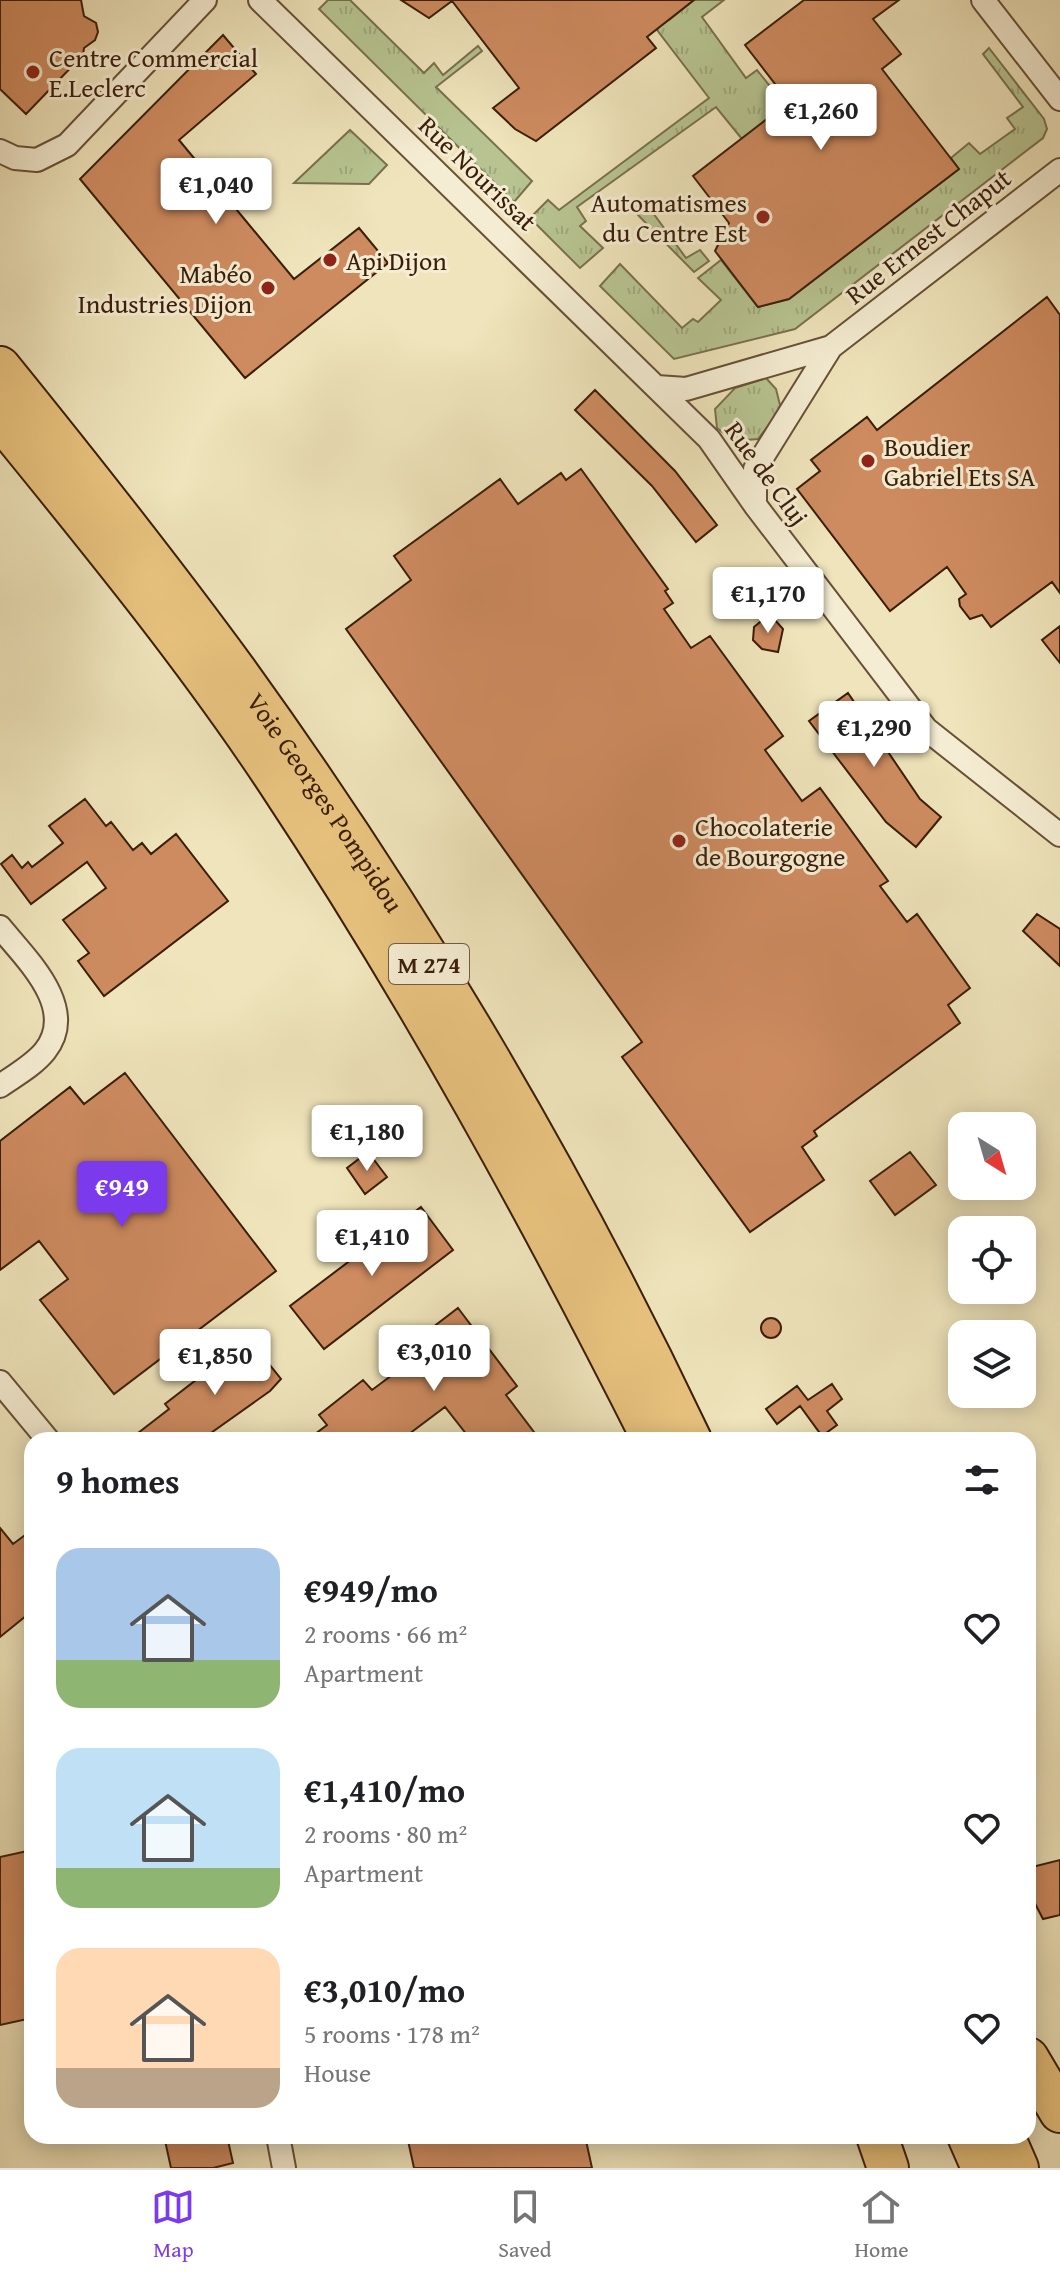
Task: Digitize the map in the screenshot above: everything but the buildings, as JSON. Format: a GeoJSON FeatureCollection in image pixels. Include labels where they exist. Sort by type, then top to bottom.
{"type":"FeatureCollection","features":[{"type":"Feature","properties":{"kind":"highway"},"geometry":{"type":"LineString","coordinates":[[0,336],[132,532]]}},
{"type":"Feature","properties":{"kind":"highway","name":"Voie Georges Pompidou"},"geometry":{"type":"LineString","coordinates":[[0,367],[132,532],[309,776],[462,1017],[536,1141],[678,1432]]}},
{"type":"Feature","properties":{"kind":"highway","name":"Voie Georges Pompidou"},"geometry":{"type":"LineString","coordinates":[[0,418],[197,669],[277,780],[411,992],[532,1209],[677,1432]]}},
{"type":"Feature","properties":{"kind":"highway"},"geometry":{"type":"LineString","coordinates":[[532,1209],[549,1268],[625,1432]]}},
{"type":"Feature","properties":{"kind":"highway"},"geometry":{"type":"LineString","coordinates":[[1036,2072],[1060,2112]]}},
{"type":"Feature","properties":{"kind":"highway"},"geometry":{"type":"LineString","coordinates":[[880,2144],[888,2168]]}},
{"type":"Feature","properties":{"kind":"highway"},"geometry":{"type":"LineString","coordinates":[[972,2144],[982,2168]]}},
{"type":"Feature","properties":{"kind":"highway"},"geometry":{"type":"LineString","coordinates":[[1008,2144],[1018,2168]]}},
{"type":"Feature","properties":{"kind":"street"},"geometry":{"type":"LineString","coordinates":[[0,151],[15,158],[37,160],[67,145],[205,0]]}},
{"type":"Feature","properties":{"kind":"street","name":"Rue Nourissat"},"geometry":{"type":"LineString","coordinates":[[260,0],[657,387]]}},
{"type":"Feature","properties":{"kind":"street"},"geometry":{"type":"LineString","coordinates":[[983,0],[1060,99]]}},
{"type":"Feature","properties":{"kind":"street","name":"Rue Ernest Chaput"},"geometry":{"type":"LineString","coordinates":[[755,505],[755,469],[831,347],[1060,170]]}},
{"type":"Feature","properties":{"kind":"street","name":"Rue Ernest Chaput"},"geometry":{"type":"LineString","coordinates":[[657,387],[686,389],[831,347]]}},
{"type":"Feature","properties":{"kind":"street","name":"Rue de Cluj"},"geometry":{"type":"LineString","coordinates":[[657,387],[709,439],[755,505],[926,729],[1060,835]]}},
{"type":"Feature","properties":{"kind":"street"},"geometry":{"type":"LineString","coordinates":[[0,927],[47,985],[58,1023],[45,1051],[0,1086]]}},
{"type":"Feature","properties":{"kind":"street"},"geometry":{"type":"LineString","coordinates":[[0,1382],[41,1432]]}},
{"type":"Feature","properties":{"kind":"street"},"geometry":{"type":"LineString","coordinates":[[280,2144],[284,2168]]}},
{"type":"Feature","properties":{"kind":"green space"},"geometry":{"type":"Polygon","coordinates":[[[328,0],[350,0],[424,73],[434,63],[443,75],[478,46],[482,51],[436,87],[532,181],[514,202],[319,9],[328,0]]]}},
{"type":"Feature","properties":{"kind":"green space"},"geometry":{"type":"Polygon","coordinates":[[[634,0],[669,20],[694,0],[724,0],[702,17],[746,78],[757,70],[785,105],[742,139],[716,107],[577,207],[586,221],[580,226],[603,248],[580,268],[530,218],[548,200],[559,210],[709,98],[634,0]]]}},
{"type":"Feature","properties":{"kind":"green space"},"geometry":{"type":"Polygon","coordinates":[[[989,48],[1044,119],[1047,129],[1043,138],[795,329],[674,359],[600,286],[620,264],[682,328],[693,319],[698,322],[721,300],[698,278],[721,260],[758,307],[789,299],[959,169],[951,158],[969,143],[980,154],[1015,129],[1007,118],[1023,107],[983,54],[989,48]]]}},
{"type":"Feature","properties":{"kind":"green space"},"geometry":{"type":"Polygon","coordinates":[[[350,130],[387,165],[369,184],[294,183],[350,130]]]}},
{"type":"Feature","properties":{"kind":"green space"},"geometry":{"type":"Polygon","coordinates":[[[645,202],[686,258],[700,250],[709,261],[694,272],[633,210],[645,202]]]}},
{"type":"Feature","properties":{"kind":"green space"},"geometry":{"type":"Polygon","coordinates":[[[766,378],[776,389],[781,409],[758,439],[734,441],[717,428],[715,409],[735,388],[766,378]]]}},
{"type":"Feature","properties":{"kind":"place","name":"Centre Commercial E.Leclerc"},"geometry":{"type":"Point","coordinates":[33,72]}},
{"type":"Feature","properties":{"kind":"place","name":"Automatismes du Centre Est"},"geometry":{"type":"Point","coordinates":[763,217]}},
{"type":"Feature","properties":{"kind":"place","name":"Api Dijon"},"geometry":{"type":"Point","coordinates":[330,260]}},
{"type":"Feature","properties":{"kind":"place","name":"Mabéo Industries Dijon"},"geometry":{"type":"Point","coordinates":[268,288]}},
{"type":"Feature","properties":{"kind":"place","name":"Boudier Gabriel Ets SA"},"geometry":{"type":"Point","coordinates":[868,461]}},
{"type":"Feature","properties":{"kind":"place","name":"Chocolaterie de Bourgogne"},"geometry":{"type":"Point","coordinates":[679,841]}}]}
